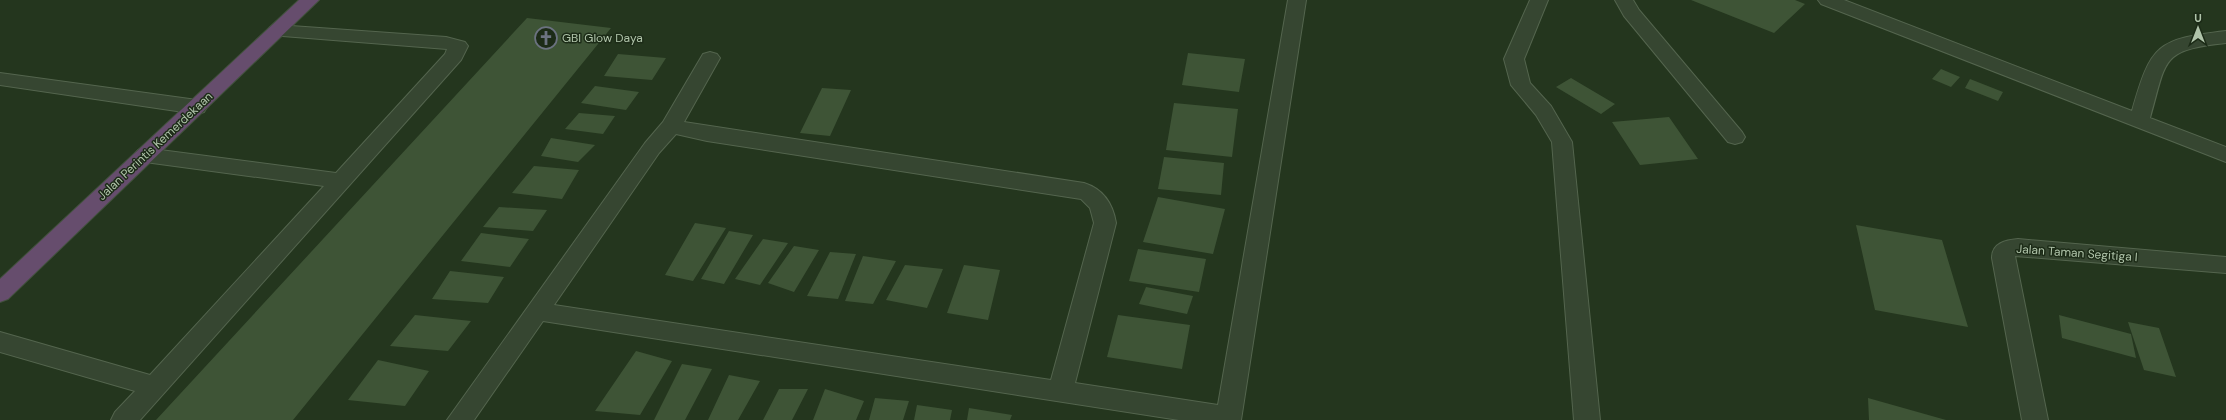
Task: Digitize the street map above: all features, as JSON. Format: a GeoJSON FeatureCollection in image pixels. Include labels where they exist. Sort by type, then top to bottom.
{"type":"FeatureCollection","features":[{"type":"Feature","properties":{"kind":"highway","name":"Jalan Perintis Kemerdekaan"},"geometry":{"type":"LineString","coordinates":[[0,293],[310,0]]}},
{"type":"Feature","properties":{"kind":"street"},"geometry":{"type":"LineString","coordinates":[[537,311],[1060,391],[1228,419],[1297,0]]}},
{"type":"Feature","properties":{"kind":"street"},"geometry":{"type":"LineString","coordinates":[[1539,0],[1514,59],[1521,85],[1544,111],[1562,142],[1587,420]]}},
{"type":"Feature","properties":{"kind":"street"},"geometry":{"type":"LineString","coordinates":[[1624,0],[1631,12],[1735,137]]}},
{"type":"Feature","properties":{"kind":"street"},"geometry":{"type":"LineString","coordinates":[[1827,0],[2226,155]]}},
{"type":"Feature","properties":{"kind":"street"},"geometry":{"type":"LineString","coordinates":[[124,420],[454,56],[458,46],[446,43],[277,31]]}},
{"type":"Feature","properties":{"kind":"street"},"geometry":{"type":"LineString","coordinates":[[2139,121],[2157,66],[2166,52],[2180,45],[2226,37]]}},
{"type":"Feature","properties":{"kind":"street"},"geometry":{"type":"LineString","coordinates":[[460,420],[652,148],[671,126],[710,58]]}},
{"type":"Feature","properties":{"kind":"street"},"geometry":{"type":"LineString","coordinates":[[0,79],[197,107]]}},
{"type":"Feature","properties":{"kind":"street"},"geometry":{"type":"LineString","coordinates":[[671,126],[707,134],[1084,191],[1095,197],[1100,204],[1105,223],[1060,391]]}},
{"type":"Feature","properties":{"kind":"street"},"geometry":{"type":"LineString","coordinates":[[145,155],[342,181]]}},
{"type":"Feature","properties":{"kind":"street","name":"Jalan Taman Segitiga I"},"geometry":{"type":"LineString","coordinates":[[2035,420],[2003,258],[2003,253],[2005,250],[2018,247],[2226,265]]}},
{"type":"Feature","properties":{"kind":"street"},"geometry":{"type":"LineString","coordinates":[[0,342],[154,386]]}},
{"type":"Feature","properties":{"kind":"building"},"geometry":{"type":"Polygon","coordinates":[[[1691,0],[1795,0],[1805,4],[1774,33],[1691,0]]]}},
{"type":"Feature","properties":{"kind":"building"},"geometry":{"type":"Polygon","coordinates":[[[527,18],[611,28],[293,420],[156,420],[527,18]]]}},
{"type":"Feature","properties":{"kind":"building"},"geometry":{"type":"Polygon","coordinates":[[[1188,53],[1245,59],[1239,92],[1182,85],[1188,53]]]}},
{"type":"Feature","properties":{"kind":"building"},"geometry":{"type":"Polygon","coordinates":[[[618,54],[666,58],[652,80],[604,76],[618,54]]]}},
{"type":"Feature","properties":{"kind":"building"},"geometry":{"type":"Polygon","coordinates":[[[1941,69],[1960,77],[1951,87],[1932,79],[1941,69]]]}},
{"type":"Feature","properties":{"kind":"building"},"geometry":{"type":"Polygon","coordinates":[[[1571,78],[1615,104],[1601,114],[1556,87],[1571,78]]]}},
{"type":"Feature","properties":{"kind":"building"},"geometry":{"type":"Polygon","coordinates":[[[1970,79],[2003,92],[1998,101],[1965,88],[1970,79]]]}},
{"type":"Feature","properties":{"kind":"building"},"geometry":{"type":"Polygon","coordinates":[[[595,86],[639,92],[626,110],[581,103],[595,86]]]}},
{"type":"Feature","properties":{"kind":"building"},"geometry":{"type":"Polygon","coordinates":[[[822,88],[851,90],[830,136],[800,133],[822,88]]]}},
{"type":"Feature","properties":{"kind":"building"},"geometry":{"type":"Polygon","coordinates":[[[1174,103],[1238,109],[1232,157],[1166,150],[1174,103]]]}},
{"type":"Feature","properties":{"kind":"building"},"geometry":{"type":"Polygon","coordinates":[[[579,113],[615,116],[603,134],[565,129],[579,113]]]}},
{"type":"Feature","properties":{"kind":"building"},"geometry":{"type":"Polygon","coordinates":[[[1669,117],[1698,159],[1640,165],[1612,122],[1669,117]]]}},
{"type":"Feature","properties":{"kind":"building"},"geometry":{"type":"Polygon","coordinates":[[[551,138],[595,145],[578,162],[541,156],[551,138]]]}},
{"type":"Feature","properties":{"kind":"building"},"geometry":{"type":"Polygon","coordinates":[[[1164,157],[1224,163],[1221,195],[1158,189],[1164,157]]]}},
{"type":"Feature","properties":{"kind":"building"},"geometry":{"type":"Polygon","coordinates":[[[534,166],[579,170],[562,199],[512,193],[534,166]]]}},
{"type":"Feature","properties":{"kind":"building"},"geometry":{"type":"Polygon","coordinates":[[[1158,197],[1225,209],[1213,254],[1143,242],[1158,197]]]}},
{"type":"Feature","properties":{"kind":"building"},"geometry":{"type":"Polygon","coordinates":[[[499,207],[547,210],[533,231],[483,227],[499,207]]]}},
{"type":"Feature","properties":{"kind":"building"},"geometry":{"type":"Polygon","coordinates":[[[695,223],[726,228],[693,281],[665,275],[695,223]]]}},
{"type":"Feature","properties":{"kind":"building"},"geometry":{"type":"Polygon","coordinates":[[[1856,225],[1942,240],[1968,327],[1875,310],[1856,225]]]}},
{"type":"Feature","properties":{"kind":"building"},"geometry":{"type":"Polygon","coordinates":[[[729,231],[753,235],[724,284],[701,279],[729,231]]]}},
{"type":"Feature","properties":{"kind":"building"},"geometry":{"type":"Polygon","coordinates":[[[481,233],[529,239],[510,267],[461,261],[481,233]]]}},
{"type":"Feature","properties":{"kind":"building"},"geometry":{"type":"Polygon","coordinates":[[[763,239],[788,243],[760,285],[735,279],[763,239]]]}},
{"type":"Feature","properties":{"kind":"building"},"geometry":{"type":"Polygon","coordinates":[[[794,246],[819,250],[794,292],[768,283],[794,246]]]}},
{"type":"Feature","properties":{"kind":"building"},"geometry":{"type":"Polygon","coordinates":[[[1138,249],[1206,259],[1199,292],[1129,281],[1138,249]]]}},
{"type":"Feature","properties":{"kind":"building"},"geometry":{"type":"Polygon","coordinates":[[[830,252],[856,254],[838,299],[807,296],[830,252]]]}},
{"type":"Feature","properties":{"kind":"building"},"geometry":{"type":"Polygon","coordinates":[[[863,256],[896,261],[873,304],[845,301],[863,256]]]}},
{"type":"Feature","properties":{"kind":"building"},"geometry":{"type":"Polygon","coordinates":[[[905,265],[943,269],[927,308],[886,300],[905,265]]]}},
{"type":"Feature","properties":{"kind":"building"},"geometry":{"type":"Polygon","coordinates":[[[964,265],[1000,270],[988,320],[947,313],[964,265]]]}},
{"type":"Feature","properties":{"kind":"building"},"geometry":{"type":"Polygon","coordinates":[[[450,271],[504,277],[488,303],[432,299],[450,271]]]}},
{"type":"Feature","properties":{"kind":"building"},"geometry":{"type":"Polygon","coordinates":[[[1146,287],[1193,296],[1187,314],[1139,304],[1146,287]]]}},
{"type":"Feature","properties":{"kind":"building"},"geometry":{"type":"Polygon","coordinates":[[[415,315],[471,321],[448,351],[390,346],[415,315]]]}},
{"type":"Feature","properties":{"kind":"building"},"geometry":{"type":"Polygon","coordinates":[[[1118,315],[1190,325],[1182,369],[1107,357],[1118,315]]]}},
{"type":"Feature","properties":{"kind":"building"},"geometry":{"type":"Polygon","coordinates":[[[2059,315],[2131,334],[2136,358],[2062,338],[2059,315]]]}},
{"type":"Feature","properties":{"kind":"building"},"geometry":{"type":"Polygon","coordinates":[[[2128,322],[2159,328],[2176,377],[2144,370],[2128,322]]]}},
{"type":"Feature","properties":{"kind":"building"},"geometry":{"type":"Polygon","coordinates":[[[636,351],[672,361],[640,415],[595,411],[636,351]]]}},
{"type":"Feature","properties":{"kind":"building"},"geometry":{"type":"Polygon","coordinates":[[[378,360],[429,371],[405,406],[348,400],[378,360]]]}},
{"type":"Feature","properties":{"kind":"building"},"geometry":{"type":"Polygon","coordinates":[[[682,364],[712,369],[685,420],[654,420],[682,364]]]}},
{"type":"Feature","properties":{"kind":"building"},"geometry":{"type":"Polygon","coordinates":[[[729,375],[760,381],[738,420],[708,420],[729,375]]]}},
{"type":"Feature","properties":{"kind":"building"},"geometry":{"type":"Polygon","coordinates":[[[779,389],[808,389],[792,420],[763,420],[779,389]]]}},
{"type":"Feature","properties":{"kind":"building"},"geometry":{"type":"Polygon","coordinates":[[[825,389],[864,401],[856,420],[813,420],[825,389]]]}},
{"type":"Feature","properties":{"kind":"building"},"geometry":{"type":"Polygon","coordinates":[[[875,398],[909,401],[903,420],[869,420],[875,398]]]}},
{"type":"Feature","properties":{"kind":"building"},"geometry":{"type":"Polygon","coordinates":[[[1868,398],[1946,420],[1869,420],[1868,398]]]}},
{"type":"Feature","properties":{"kind":"building"},"geometry":{"type":"Polygon","coordinates":[[[917,405],[952,410],[950,420],[914,420],[917,405]]]}},
{"type":"Feature","properties":{"kind":"building"},"geometry":{"type":"Polygon","coordinates":[[[969,408],[1012,415],[1010,420],[967,420],[969,408]]]}},
{"type":"Feature","properties":{"kind":"place","name":"GBI Glow Daya"},"geometry":{"type":"Point","coordinates":[546,38]}}]}
